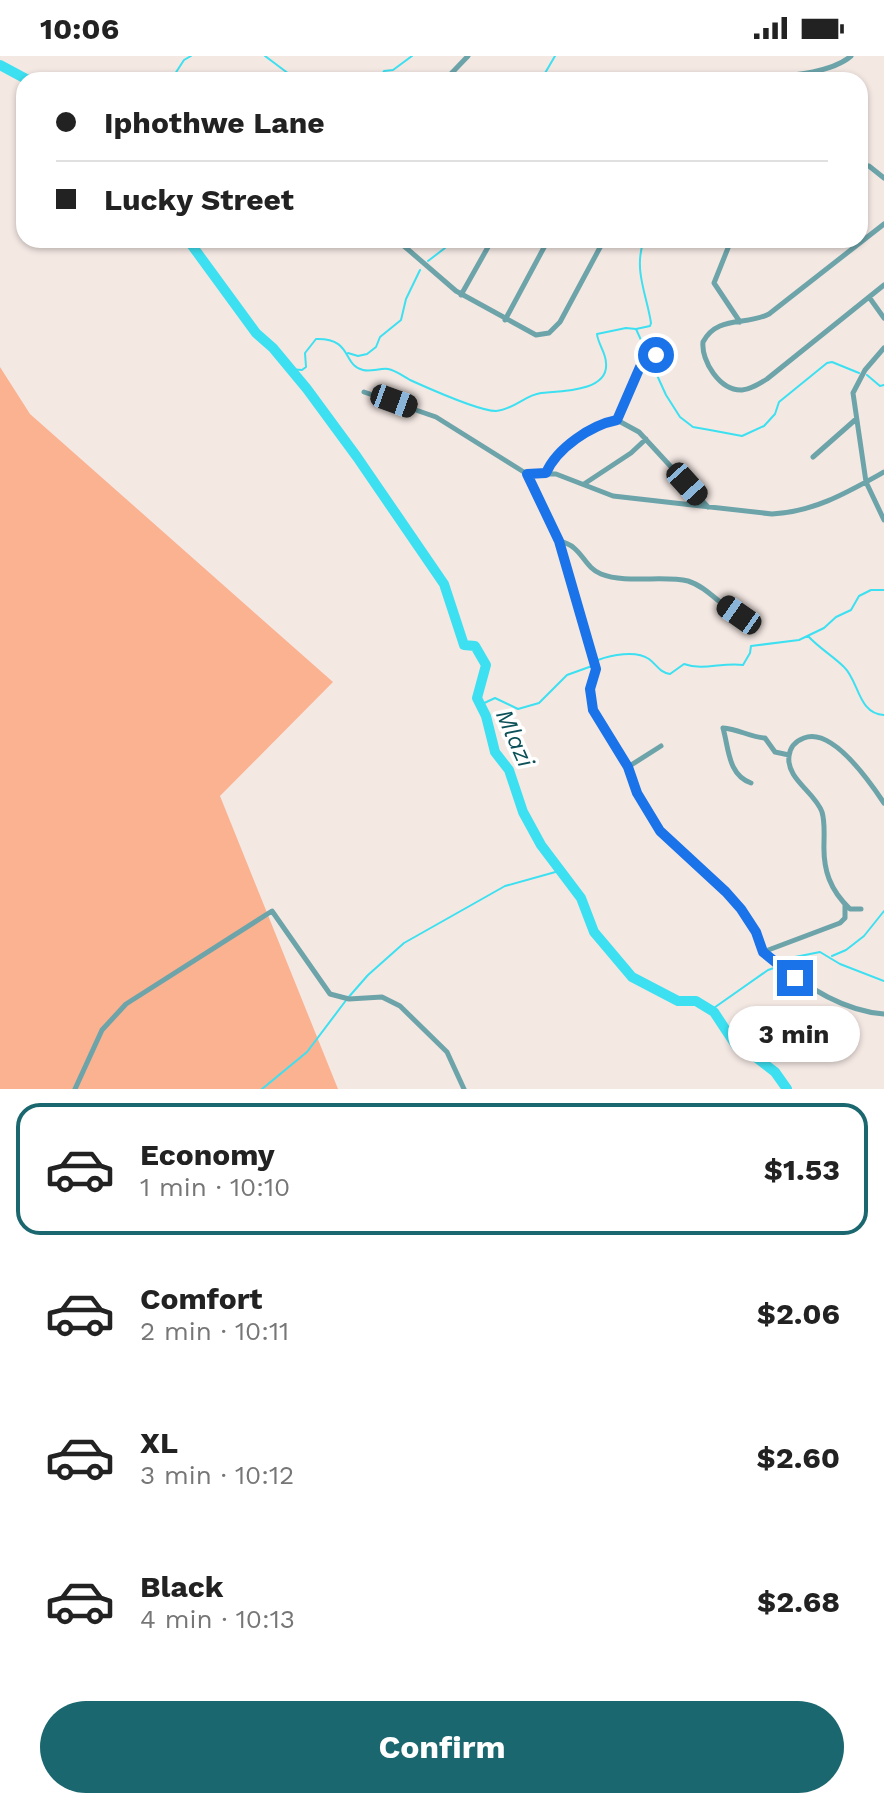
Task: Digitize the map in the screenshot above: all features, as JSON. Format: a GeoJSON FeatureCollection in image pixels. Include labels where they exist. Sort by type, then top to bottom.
{"type":"FeatureCollection","features":[{"type":"Feature","properties":{"kind":"street"},"geometry":{"type":"LineString","coordinates":[[453,72],[468,56]]}},
{"type":"Feature","properties":{"kind":"street"},"geometry":{"type":"LineString","coordinates":[[802,72],[838,66],[851,56]]}},
{"type":"Feature","properties":{"kind":"street"},"geometry":{"type":"LineString","coordinates":[[868,166],[884,178]]}},
{"type":"Feature","properties":{"kind":"street"},"geometry":{"type":"LineString","coordinates":[[406,248],[461,295],[536,335],[549,333],[555,328],[600,248]]}},
{"type":"Feature","properties":{"kind":"street"},"geometry":{"type":"LineString","coordinates":[[461,295],[487,248]]}},
{"type":"Feature","properties":{"kind":"street"},"geometry":{"type":"LineString","coordinates":[[505,320],[544,248]]}},
{"type":"Feature","properties":{"kind":"street"},"geometry":{"type":"LineString","coordinates":[[728,248],[714,283],[740,322]]}},
{"type":"Feature","properties":{"kind":"street"},"geometry":{"type":"LineString","coordinates":[[855,248],[769,314],[753,321],[726,322],[716,327],[705,338],[706,363],[725,384],[743,390],[767,379],[884,285]]}},
{"type":"Feature","properties":{"kind":"street"},"geometry":{"type":"LineString","coordinates":[[869,297],[884,318]]}},
{"type":"Feature","properties":{"kind":"street"},"geometry":{"type":"LineString","coordinates":[[884,348],[855,387],[855,420],[866,482],[884,520]]}},
{"type":"Feature","properties":{"kind":"street"},"geometry":{"type":"LineString","coordinates":[[617,420],[630,385],[647,360],[665,354]]}},
{"type":"Feature","properties":{"kind":"street"},"geometry":{"type":"LineString","coordinates":[[364,392],[436,417],[527,474],[559,541],[596,669],[590,700],[660,831],[741,909],[765,953],[799,982],[845,1004],[884,1014]]}},
{"type":"Feature","properties":{"kind":"street"},"geometry":{"type":"LineString","coordinates":[[546,473],[553,458],[564,447],[617,420],[646,439],[708,507]]}},
{"type":"Feature","properties":{"kind":"street"},"geometry":{"type":"LineString","coordinates":[[813,457],[855,420]]}},
{"type":"Feature","properties":{"kind":"street"},"geometry":{"type":"LineString","coordinates":[[583,485],[646,439]]}},
{"type":"Feature","properties":{"kind":"street"},"geometry":{"type":"LineString","coordinates":[[527,474],[546,473],[613,496],[786,513],[836,499],[884,472]]}},
{"type":"Feature","properties":{"kind":"street"},"geometry":{"type":"LineString","coordinates":[[559,541],[576,548],[601,574],[688,581],[750,620]]}},
{"type":"Feature","properties":{"kind":"street"},"geometry":{"type":"LineString","coordinates":[[751,783],[741,780],[733,769],[723,728],[765,738],[775,752],[789,755]]}},
{"type":"Feature","properties":{"kind":"street"},"geometry":{"type":"LineString","coordinates":[[861,909],[853,910],[845,904],[825,871],[821,809],[791,770],[789,755],[793,745],[811,736],[824,737],[835,744],[884,803]]}},
{"type":"Feature","properties":{"kind":"street"},"geometry":{"type":"LineString","coordinates":[[628,767],[661,746]]}},
{"type":"Feature","properties":{"kind":"street"},"geometry":{"type":"LineString","coordinates":[[765,953],[840,923],[845,918],[845,904]]}},
{"type":"Feature","properties":{"kind":"street"},"geometry":{"type":"LineString","coordinates":[[75,1089],[102,1030],[126,1004],[272,911],[330,994],[349,999],[382,997],[400,1006],[447,1052],[464,1089]]}},
{"type":"Feature","properties":{"kind":"shaded area"},"geometry":{"type":"Polygon","coordinates":[[[0,367],[30,414],[333,682],[220,796],[338,1089],[0,1089],[0,367]]]}},
{"type":"Feature","properties":{"kind":"waterway"},"geometry":{"type":"LineString","coordinates":[[176,72],[184,60],[191,56]]}},
{"type":"Feature","properties":{"kind":"waterway"},"geometry":{"type":"LineString","coordinates":[[265,56],[286,72]]}},
{"type":"Feature","properties":{"kind":"waterway"},"geometry":{"type":"LineString","coordinates":[[383,72],[393,70],[412,56]]}},
{"type":"Feature","properties":{"kind":"waterway"},"geometry":{"type":"LineString","coordinates":[[546,72],[555,56]]}},
{"type":"Feature","properties":{"kind":"waterway","name":"Mlazi"},"geometry":{"type":"LineString","coordinates":[[0,65],[16,74]]}},
{"type":"Feature","properties":{"kind":"waterway","name":"Mlazi"},"geometry":{"type":"LineString","coordinates":[[194,248],[256,333],[273,348],[307,389],[444,584],[464,645],[475,646],[486,665],[477,698],[486,716],[495,752],[509,770],[523,812],[541,845],[581,898],[594,932],[632,977],[678,1001],[696,1001],[714,1012],[737,1047],[749,1052],[775,1072],[787,1089]]}},
{"type":"Feature","properties":{"kind":"waterway"},"geometry":{"type":"LineString","coordinates":[[428,261],[445,248]]}},
{"type":"Feature","properties":{"kind":"waterway"},"geometry":{"type":"LineString","coordinates":[[636,329],[650,326],[651,323],[642,283],[642,248]]}},
{"type":"Feature","properties":{"kind":"waterway"},"geometry":{"type":"LineString","coordinates":[[348,353],[358,356],[367,354],[376,347],[380,337],[401,320],[406,299],[420,270]]}},
{"type":"Feature","properties":{"kind":"waterway"},"geometry":{"type":"LineString","coordinates":[[289,369],[302,370],[306,367],[305,353],[316,339],[328,340],[342,347],[352,363],[363,370],[391,370],[453,398],[496,411],[535,394],[592,385],[605,373],[606,363],[597,334],[636,329],[666,395],[680,417],[693,427],[742,436],[764,426],[775,414],[779,402],[827,363],[832,362],[859,373]]}},
{"type":"Feature","properties":{"kind":"waterway"},"geometry":{"type":"LineString","coordinates":[[867,375],[880,386],[884,385]]}},
{"type":"Feature","properties":{"kind":"waterway"},"geometry":{"type":"LineString","coordinates":[[598,660],[616,655],[644,656],[670,674],[684,664],[698,667],[743,665],[751,646],[799,640],[851,610],[859,596],[871,590],[884,590]]}},
{"type":"Feature","properties":{"kind":"waterway"},"geometry":{"type":"LineString","coordinates":[[808,636],[844,667],[869,709],[884,715]]}},
{"type":"Feature","properties":{"kind":"waterway"},"geometry":{"type":"LineString","coordinates":[[480,705],[495,698],[518,709],[539,703],[567,675],[592,666]]}},
{"type":"Feature","properties":{"kind":"waterway"},"geometry":{"type":"LineString","coordinates":[[262,1089],[307,1052],[368,975],[404,943],[505,886],[559,871]]}},
{"type":"Feature","properties":{"kind":"waterway"},"geometry":{"type":"LineString","coordinates":[[832,956],[864,936],[884,911]]}},
{"type":"Feature","properties":{"kind":"waterway"},"geometry":{"type":"LineString","coordinates":[[782,964],[795,957],[820,952],[840,964],[884,981]]}},
{"type":"Feature","properties":{"kind":"waterway"},"geometry":{"type":"LineString","coordinates":[[711,1010],[777,967]]}},
{"type":"Feature","properties":{"kind":"route"},"geometry":{"type":"LineString","coordinates":[[656,355],[640,367],[617,420],[564,447],[553,458],[546,473],[527,474],[559,541],[596,669],[590,689],[593,710],[628,767],[637,793],[660,831],[741,909],[756,932],[763,952],[795,978]]}}]}
